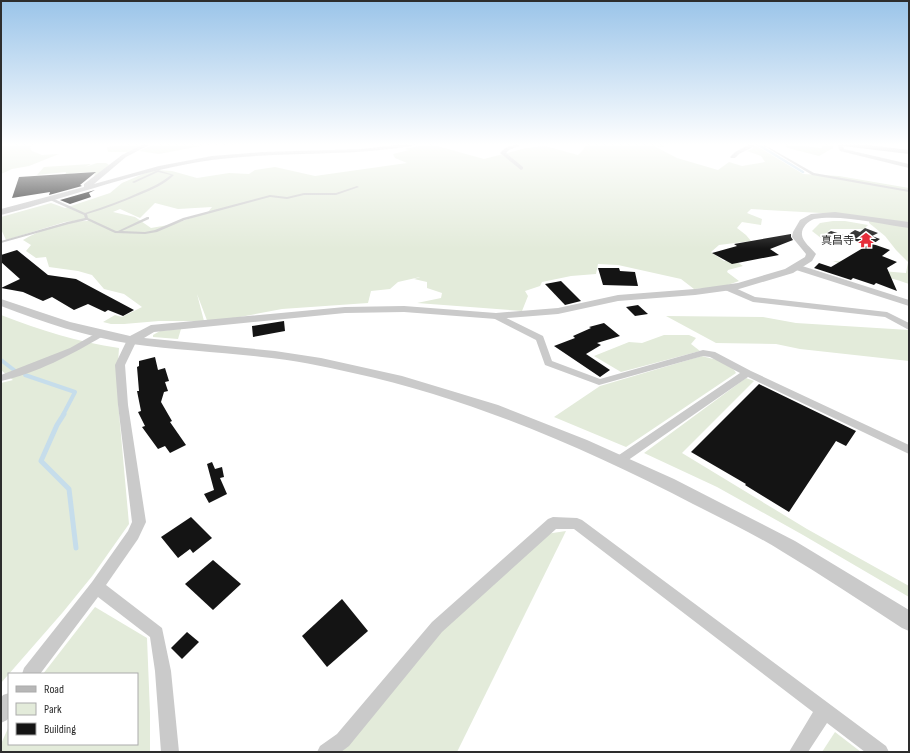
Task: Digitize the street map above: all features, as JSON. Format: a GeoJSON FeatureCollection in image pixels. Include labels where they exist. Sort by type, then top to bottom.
{"type":"FeatureCollection","features":[{"type":"Feature","properties":{"kind":"street"},"geometry":{"type":"LineString","coordinates":[[84,190],[97,179]]}},
{"type":"Feature","properties":{"kind":"street"},"geometry":{"type":"LineString","coordinates":[[1,212],[119,179]]}},
{"type":"Feature","properties":{"kind":"street"},"geometry":{"type":"LineString","coordinates":[[31,673],[97,587],[133,535],[139,522],[120,365],[132,340],[151,329],[344,310],[404,308],[496,316],[558,311],[618,298],[728,288],[768,278],[796,267],[809,259],[810,254],[797,237],[797,232],[803,222],[811,217],[835,215],[909,225]]}},
{"type":"Feature","properties":{"kind":"street"},"geometry":{"type":"LineString","coordinates":[[796,267],[909,303]]}},
{"type":"Feature","properties":{"kind":"street"},"geometry":{"type":"LineString","coordinates":[[728,288],[753,299],[887,315],[909,327]]}},
{"type":"Feature","properties":{"kind":"street"},"geometry":{"type":"LineString","coordinates":[[1,302],[51,320],[100,334],[132,340],[266,353],[355,370],[437,390],[502,412],[557,433],[620,460],[688,493],[788,546],[909,622]]}},
{"type":"Feature","properties":{"kind":"street"},"geometry":{"type":"LineString","coordinates":[[496,316],[540,338],[548,364],[599,382],[703,353],[712,354],[747,373],[909,450]]}},
{"type":"Feature","properties":{"kind":"street"},"geometry":{"type":"LineString","coordinates":[[1,378],[10,376],[73,350],[100,334]]}},
{"type":"Feature","properties":{"kind":"street"},"geometry":{"type":"LineString","coordinates":[[620,460],[747,373]]}},
{"type":"Feature","properties":{"kind":"street"},"geometry":{"type":"LineString","coordinates":[[326,752],[343,740],[438,627],[553,523],[577,524],[880,752]]}},
{"type":"Feature","properties":{"kind":"street"},"geometry":{"type":"LineString","coordinates":[[97,587],[157,633],[163,671],[170,752]]}},
{"type":"Feature","properties":{"kind":"street"},"geometry":{"type":"LineString","coordinates":[[1,714],[8,703]]}},
{"type":"Feature","properties":{"kind":"street"},"geometry":{"type":"LineString","coordinates":[[798,752],[825,710]]}},
{"type":"Feature","properties":{"kind":"lane"},"geometry":{"type":"LineString","coordinates":[[133,182],[140,179]]}},
{"type":"Feature","properties":{"kind":"lane"},"geometry":{"type":"LineString","coordinates":[[51,199],[85,214],[114,205],[168,179]]}},
{"type":"Feature","properties":{"kind":"lane"},"geometry":{"type":"LineString","coordinates":[[842,179],[909,191]]}},
{"type":"Feature","properties":{"kind":"lane"},"geometry":{"type":"LineString","coordinates":[[1,242],[63,224],[87,219],[118,232],[145,233],[156,231],[184,219],[270,196],[287,198],[304,194],[336,194],[358,187]]}},
{"type":"Feature","properties":{"kind":"lane"},"geometry":{"type":"LineString","coordinates":[[85,214],[87,219]]}},
{"type":"Feature","properties":{"kind":"lane"},"geometry":{"type":"LineString","coordinates":[[118,232],[148,218]]}},
{"type":"Feature","properties":{"kind":"green space"},"geometry":{"type":"Polygon","coordinates":[[[131,179],[857,179],[909,188],[909,284],[851,268],[833,261],[851,262],[881,271],[906,273],[908,262],[885,236],[869,223],[869,219],[821,213],[751,209],[747,213],[762,219],[761,225],[742,222],[737,228],[751,241],[719,245],[711,252],[724,261],[734,260],[743,266],[728,270],[727,272],[739,281],[722,287],[694,289],[681,279],[618,265],[598,264],[596,274],[571,276],[542,282],[540,286],[525,291],[528,296],[522,311],[417,303],[441,298],[442,293],[427,288],[427,282],[414,279],[420,277],[398,282],[390,289],[371,291],[368,303],[282,309],[208,323],[197,294],[204,321],[159,321],[111,324],[103,322],[115,315],[122,317],[142,307],[124,294],[104,289],[92,275],[78,271],[49,267],[46,257],[36,258],[26,251],[31,245],[23,240],[54,226],[72,222],[88,221],[87,219],[65,222],[6,240],[1,229],[1,217],[51,203],[65,208],[110,193],[122,183],[131,179]],[[155,203],[140,218],[120,209],[113,212],[135,217],[151,228],[174,224],[208,212],[212,207],[178,209],[155,203]]]}},
{"type":"Feature","properties":{"kind":"green space"},"geometry":{"type":"Polygon","coordinates":[[[845,221],[868,225],[864,229],[831,229],[821,238],[812,231],[820,223],[845,221]]]}},
{"type":"Feature","properties":{"kind":"green space"},"geometry":{"type":"Polygon","coordinates":[[[1,315],[59,335],[119,348],[118,402],[129,524],[93,575],[1,683],[1,383],[13,380],[1,370],[1,315]]]}},
{"type":"Feature","properties":{"kind":"green space"},"geometry":{"type":"Polygon","coordinates":[[[666,316],[763,317],[796,323],[909,330],[909,361],[800,349],[776,344],[716,343],[666,316]]]}},
{"type":"Feature","properties":{"kind":"green space"},"geometry":{"type":"Polygon","coordinates":[[[181,329],[178,339],[153,337],[153,335],[160,331],[181,329]]]}},
{"type":"Feature","properties":{"kind":"green space"},"geometry":{"type":"Polygon","coordinates":[[[664,335],[689,335],[696,338],[691,344],[700,351],[621,372],[594,356],[629,342],[642,343],[664,335]]]}},
{"type":"Feature","properties":{"kind":"green space"},"geometry":{"type":"Polygon","coordinates":[[[702,356],[730,366],[736,373],[626,447],[554,417],[600,386],[702,356]]]}},
{"type":"Feature","properties":{"kind":"green space"},"geometry":{"type":"Polygon","coordinates":[[[746,378],[754,381],[682,453],[807,529],[909,586],[909,597],[717,487],[644,453],[746,378]]]}},
{"type":"Feature","properties":{"kind":"green space"},"geometry":{"type":"Polygon","coordinates":[[[566,531],[457,752],[337,752],[439,631],[546,534],[566,531]]]}},
{"type":"Feature","properties":{"kind":"green space"},"geometry":{"type":"Polygon","coordinates":[[[95,607],[147,638],[150,752],[1,752],[1,744],[8,728],[8,745],[138,745],[138,673],[44,673],[95,607]]]}},
{"type":"Feature","properties":{"kind":"green space"},"geometry":{"type":"Polygon","coordinates":[[[835,732],[861,752],[822,752],[835,732]]]}},
{"type":"Feature","properties":{"kind":"building"},"geometry":{"type":"Polygon","coordinates":[[[18,179],[87,179],[80,185],[82,186],[49,195],[50,192],[12,198],[18,179]]]}},
{"type":"Feature","properties":{"kind":"building"},"geometry":{"type":"Polygon","coordinates":[[[95,190],[89,193],[91,197],[70,204],[60,200],[95,190]]]}},
{"type":"Feature","properties":{"kind":"building"},"geometry":{"type":"Polygon","coordinates":[[[865,228],[878,233],[872,236],[880,239],[873,244],[890,250],[882,256],[897,262],[887,268],[897,291],[876,283],[874,285],[853,278],[851,280],[814,268],[819,263],[831,267],[868,245],[844,237],[855,230],[860,232],[865,228]]]}},
{"type":"Feature","properties":{"kind":"building"},"geometry":{"type":"Polygon","coordinates":[[[831,231],[844,235],[832,241],[820,237],[831,231]]]}},
{"type":"Feature","properties":{"kind":"building"},"geometry":{"type":"Polygon","coordinates":[[[791,234],[793,240],[770,249],[779,255],[732,264],[712,253],[737,246],[734,244],[791,234]]]}},
{"type":"Feature","properties":{"kind":"building"},"geometry":{"type":"Polygon","coordinates":[[[17,250],[48,275],[76,279],[134,310],[123,316],[108,310],[105,312],[88,304],[74,310],[52,297],[43,301],[23,292],[1,288],[20,279],[1,262],[1,255],[17,250]]]}},
{"type":"Feature","properties":{"kind":"building"},"geometry":{"type":"Polygon","coordinates":[[[598,268],[619,268],[620,271],[635,272],[638,286],[603,285],[598,268]]]}},
{"type":"Feature","properties":{"kind":"building"},"geometry":{"type":"Polygon","coordinates":[[[561,281],[581,301],[565,305],[545,284],[561,281]]]}},
{"type":"Feature","properties":{"kind":"building"},"geometry":{"type":"Polygon","coordinates":[[[638,305],[648,314],[635,316],[626,307],[638,305]]]}},
{"type":"Feature","properties":{"kind":"building"},"geometry":{"type":"Polygon","coordinates":[[[284,321],[285,331],[253,337],[252,326],[284,321]]]}},
{"type":"Feature","properties":{"kind":"building"},"geometry":{"type":"Polygon","coordinates":[[[604,323],[620,336],[597,343],[601,345],[586,354],[610,370],[600,377],[554,346],[575,338],[573,336],[591,328],[589,327],[604,323]]]}},
{"type":"Feature","properties":{"kind":"building"},"geometry":{"type":"Polygon","coordinates":[[[155,357],[158,370],[165,368],[169,381],[165,382],[168,391],[164,392],[161,402],[172,421],[170,422],[186,445],[170,453],[165,446],[158,449],[142,427],[145,426],[138,412],[141,411],[137,391],[139,391],[137,367],[139,366],[139,361],[155,357]]]}},
{"type":"Feature","properties":{"kind":"building"},"geometry":{"type":"Polygon","coordinates":[[[759,384],[856,431],[846,446],[836,441],[789,512],[745,485],[746,484],[691,452],[759,384]]]}},
{"type":"Feature","properties":{"kind":"building"},"geometry":{"type":"Polygon","coordinates":[[[212,462],[215,469],[222,467],[224,477],[220,478],[227,494],[209,503],[204,494],[214,490],[207,464],[212,462]]]}},
{"type":"Feature","properties":{"kind":"building"},"geometry":{"type":"Polygon","coordinates":[[[191,517],[212,538],[193,553],[190,549],[178,558],[161,537],[191,517]]]}},
{"type":"Feature","properties":{"kind":"building"},"geometry":{"type":"Polygon","coordinates":[[[213,560],[241,584],[213,610],[185,584],[213,560]]]}},
{"type":"Feature","properties":{"kind":"building"},"geometry":{"type":"Polygon","coordinates":[[[342,599],[368,631],[327,667],[302,636],[342,599]]]}},
{"type":"Feature","properties":{"kind":"building"},"geometry":{"type":"Polygon","coordinates":[[[187,632],[199,642],[182,659],[171,648],[187,632]]]}},
{"type":"Feature","properties":{"kind":"waterway"},"geometry":{"type":"LineString","coordinates":[[1,360],[14,370]]}},
{"type":"Feature","properties":{"kind":"waterway"},"geometry":{"type":"LineString","coordinates":[[25,375],[75,392],[63,415]]}},
{"type":"Feature","properties":{"kind":"waterway"},"geometry":{"type":"LineString","coordinates":[[64,414],[57,425],[41,461],[69,489],[76,548]]}},
{"type":"Feature","properties":{"kind":"place","name":"真昌寺"},"geometry":{"type":"Point","coordinates":[866,240]}}]}
